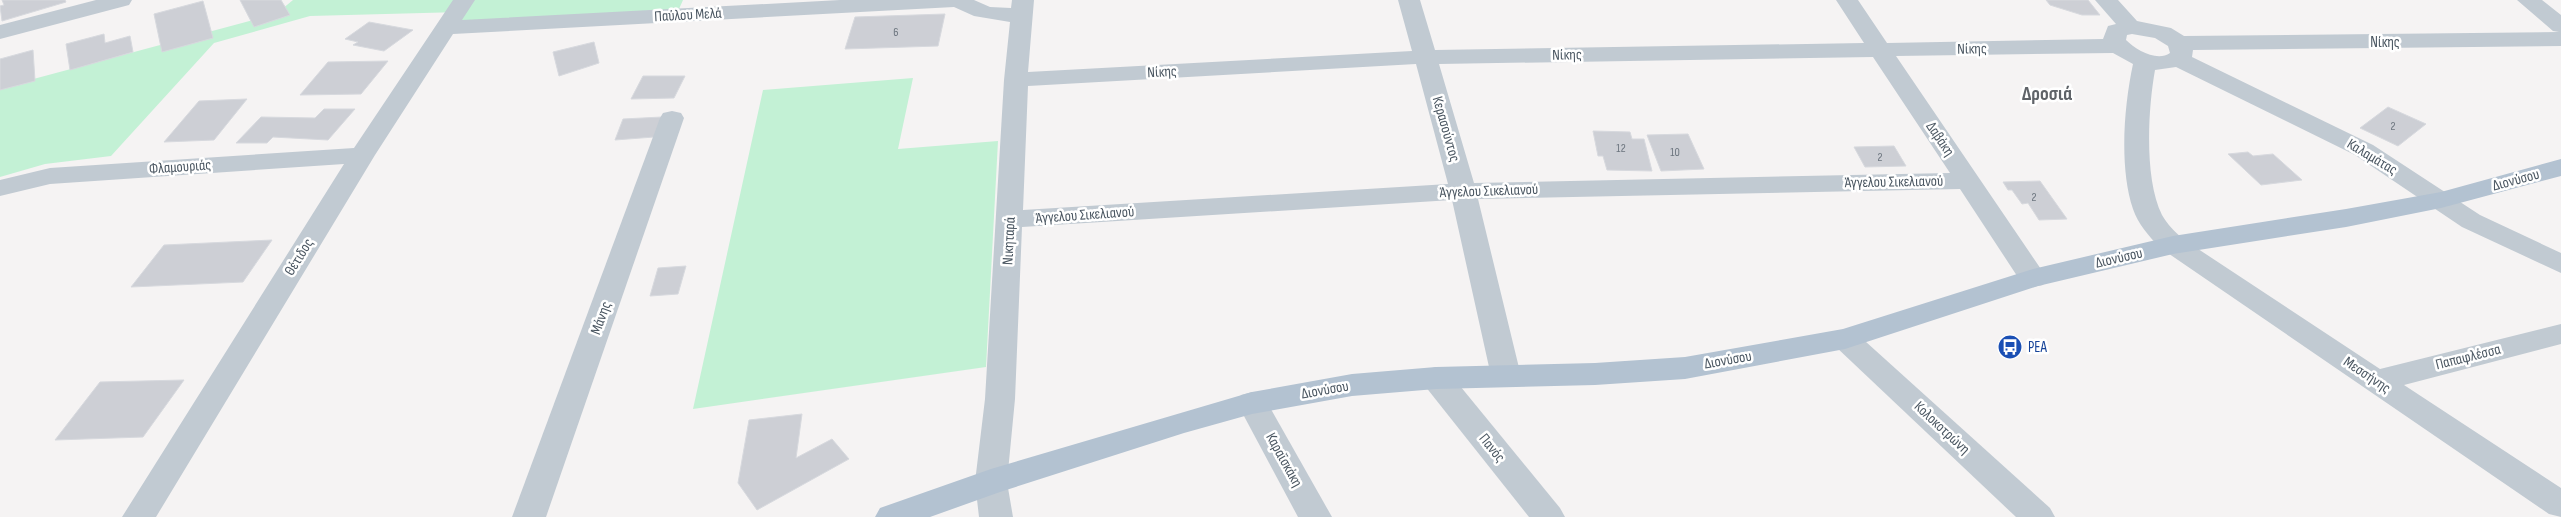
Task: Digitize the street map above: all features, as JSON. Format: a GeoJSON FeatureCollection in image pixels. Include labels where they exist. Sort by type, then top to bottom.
{"type":"FeatureCollection","features":[{"type":"Feature","properties":{"kind":"main road","name":"Διονύσου"},"geometry":{"type":"LineString","coordinates":[[892,517],[991,482],[1252,403],[1352,385],[1436,378],[1684,368],[1845,339],[2033,278],[2173,245],[2346,218],[2441,200],[2532,177],[2561,167]]}},
{"type":"Feature","properties":{"kind":"street"},"geometry":{"type":"LineString","coordinates":[[0,32],[121,0]]}},
{"type":"Feature","properties":{"kind":"street","name":"Θέτιδος"},"geometry":{"type":"LineString","coordinates":[[139,517],[362,155],[464,0]]}},
{"type":"Feature","properties":{"kind":"street","name":"Κερασούντος"},"geometry":{"type":"LineString","coordinates":[[1409,0],[1464,191],[1506,376]]}},
{"type":"Feature","properties":{"kind":"street","name":"Δαβάκη"},"geometry":{"type":"LineString","coordinates":[[1848,0],[2033,278]]}},
{"type":"Feature","properties":{"kind":"street"},"geometry":{"type":"LineString","coordinates":[[2106,0],[2132,27],[2116,31],[2114,41],[2118,46],[2145,60]]}},
{"type":"Feature","properties":{"kind":"street"},"geometry":{"type":"LineString","coordinates":[[2528,0],[2561,26]]}},
{"type":"Feature","properties":{"kind":"street","name":"Παύλου Μελά"},"geometry":{"type":"LineString","coordinates":[[446,28],[961,1],[972,10],[990,15],[1023,7]]}},
{"type":"Feature","properties":{"kind":"street","name":"Νικηταρά"},"geometry":{"type":"LineString","coordinates":[[996,517],[991,482],[1000,400],[1016,80],[1023,7]]}},
{"type":"Feature","properties":{"kind":"street","name":"Καλαμάτας"},"geometry":{"type":"LineString","coordinates":[[2132,27],[2158,31],[2179,51],[2364,150],[2471,221],[2561,264]]}},
{"type":"Feature","properties":{"kind":"street","name":"Νίκης"},"geometry":{"type":"LineString","coordinates":[[2145,60],[2164,62],[2179,51],[2561,39]]}},
{"type":"Feature","properties":{"kind":"street","name":"Νίκης"},"geometry":{"type":"LineString","coordinates":[[1016,80],[1426,57],[2118,46]]}},
{"type":"Feature","properties":{"kind":"street","name":"Μεσσήνης"},"geometry":{"type":"LineString","coordinates":[[2145,60],[2141,77],[2138,170],[2146,208],[2156,228],[2173,245],[2561,505]]}},
{"type":"Feature","properties":{"kind":"street","name":"Μάνης"},"geometry":{"type":"LineString","coordinates":[[529,517],[672,118]]}},
{"type":"Feature","properties":{"kind":"street","name":"Φλαμουριάς"},"geometry":{"type":"LineString","coordinates":[[0,188],[50,176],[362,155]]}},
{"type":"Feature","properties":{"kind":"street","name":"Άγγελου Σικελιανού"},"geometry":{"type":"LineString","coordinates":[[1010,219],[1464,191],[1968,181]]}},
{"type":"Feature","properties":{"kind":"street","name":"Παπαφλέσσα"},"geometry":{"type":"LineString","coordinates":[[2376,381],[2561,334]]}},
{"type":"Feature","properties":{"kind":"street","name":"Κολοκοτρώνη"},"geometry":{"type":"LineString","coordinates":[[1845,339],[2038,517]]}},
{"type":"Feature","properties":{"kind":"street","name":"Πανός"},"geometry":{"type":"LineString","coordinates":[[1436,378],[1548,517]]}},
{"type":"Feature","properties":{"kind":"street","name":"Καραϊσκάκη"},"geometry":{"type":"LineString","coordinates":[[1252,403],[1315,517]]}},
{"type":"Feature","properties":{"kind":"green space"},"geometry":{"type":"Polygon","coordinates":[[[293,0],[683,0],[679,9],[457,22],[461,12],[310,16],[214,43],[111,156],[45,164],[0,177],[0,88],[276,14],[293,0]]]}},
{"type":"Feature","properties":{"kind":"green space"},"geometry":{"type":"Polygon","coordinates":[[[913,78],[898,149],[998,141],[986,367],[693,409],[763,90],[913,78]]]}},
{"type":"Feature","properties":{"kind":"building"},"geometry":{"type":"Polygon","coordinates":[[[2,0],[65,0],[66,2],[2,21],[0,6],[4,5],[2,0]]]}},
{"type":"Feature","properties":{"kind":"building"},"geometry":{"type":"Polygon","coordinates":[[[240,0],[281,0],[290,15],[254,27],[240,0]]]}},
{"type":"Feature","properties":{"kind":"building"},"geometry":{"type":"Polygon","coordinates":[[[2046,0],[2088,0],[2100,15],[2082,15],[2050,5],[2046,0]]]}},
{"type":"Feature","properties":{"kind":"building"},"geometry":{"type":"Polygon","coordinates":[[[203,1],[213,38],[162,52],[154,14],[203,1]]]}},
{"type":"Feature","properties":{"kind":"building"},"geometry":{"type":"Polygon","coordinates":[[[945,14],[938,46],[845,49],[855,17],[945,14]]]}},
{"type":"Feature","properties":{"kind":"building"},"geometry":{"type":"Polygon","coordinates":[[[369,22],[413,30],[384,51],[353,45],[358,42],[345,39],[369,22]]]}},
{"type":"Feature","properties":{"kind":"building"},"geometry":{"type":"Polygon","coordinates":[[[104,34],[105,43],[130,36],[133,52],[70,70],[66,44],[104,34]]]}},
{"type":"Feature","properties":{"kind":"building"},"geometry":{"type":"Polygon","coordinates":[[[594,42],[599,63],[559,76],[553,52],[594,42]]]}},
{"type":"Feature","properties":{"kind":"building"},"geometry":{"type":"Polygon","coordinates":[[[33,50],[35,81],[0,90],[0,59],[33,50]]]}},
{"type":"Feature","properties":{"kind":"building"},"geometry":{"type":"Polygon","coordinates":[[[388,61],[361,94],[300,95],[328,62],[388,61]]]}},
{"type":"Feature","properties":{"kind":"building"},"geometry":{"type":"Polygon","coordinates":[[[643,76],[685,76],[674,98],[631,99],[643,76]]]}},
{"type":"Feature","properties":{"kind":"building"},"geometry":{"type":"Polygon","coordinates":[[[247,99],[214,140],[164,142],[199,101],[247,99]]]}},
{"type":"Feature","properties":{"kind":"building"},"geometry":{"type":"Polygon","coordinates":[[[2388,107],[2426,124],[2398,146],[2360,128],[2388,107]]]}},
{"type":"Feature","properties":{"kind":"building"},"geometry":{"type":"Polygon","coordinates":[[[324,109],[355,109],[328,140],[273,137],[267,143],[236,143],[261,117],[315,118],[324,109]]]}},
{"type":"Feature","properties":{"kind":"building"},"geometry":{"type":"Polygon","coordinates":[[[662,117],[654,137],[615,140],[623,119],[662,117]]]}},
{"type":"Feature","properties":{"kind":"building"},"geometry":{"type":"Polygon","coordinates":[[[1593,131],[1630,132],[1632,139],[1644,139],[1652,171],[1607,170],[1603,156],[1598,156],[1593,131]]]}},
{"type":"Feature","properties":{"kind":"building"},"geometry":{"type":"Polygon","coordinates":[[[1688,134],[1704,169],[1661,171],[1647,135],[1688,134]]]}},
{"type":"Feature","properties":{"kind":"building"},"geometry":{"type":"Polygon","coordinates":[[[1894,146],[1906,166],[1865,167],[1854,147],[1894,146]]]}},
{"type":"Feature","properties":{"kind":"building"},"geometry":{"type":"Polygon","coordinates":[[[2248,152],[2253,156],[2273,154],[2302,180],[2261,185],[2228,154],[2248,152]]]}},
{"type":"Feature","properties":{"kind":"building"},"geometry":{"type":"Polygon","coordinates":[[[2040,181],[2067,219],[2039,220],[2028,203],[2022,204],[2012,190],[2008,190],[2003,182],[2040,181]]]}},
{"type":"Feature","properties":{"kind":"building"},"geometry":{"type":"Polygon","coordinates":[[[272,240],[243,282],[131,287],[164,245],[272,240]]]}},
{"type":"Feature","properties":{"kind":"building"},"geometry":{"type":"Polygon","coordinates":[[[686,266],[678,294],[650,296],[658,268],[686,266]]]}},
{"type":"Feature","properties":{"kind":"building"},"geometry":{"type":"Polygon","coordinates":[[[184,380],[143,437],[55,440],[100,382],[184,380]]]}},
{"type":"Feature","properties":{"kind":"building"},"geometry":{"type":"Polygon","coordinates":[[[802,414],[796,458],[832,439],[849,459],[757,510],[738,483],[749,420],[802,414]]]}},
{"type":"Feature","properties":{"kind":"place","name":"ΡΕΑ"},"geometry":{"type":"Point","coordinates":[2010,347]}},
{"type":"Feature","properties":{"kind":"district","name":"Δροσιά"},"geometry":{"type":"Point","coordinates":[2047,94]}}]}
